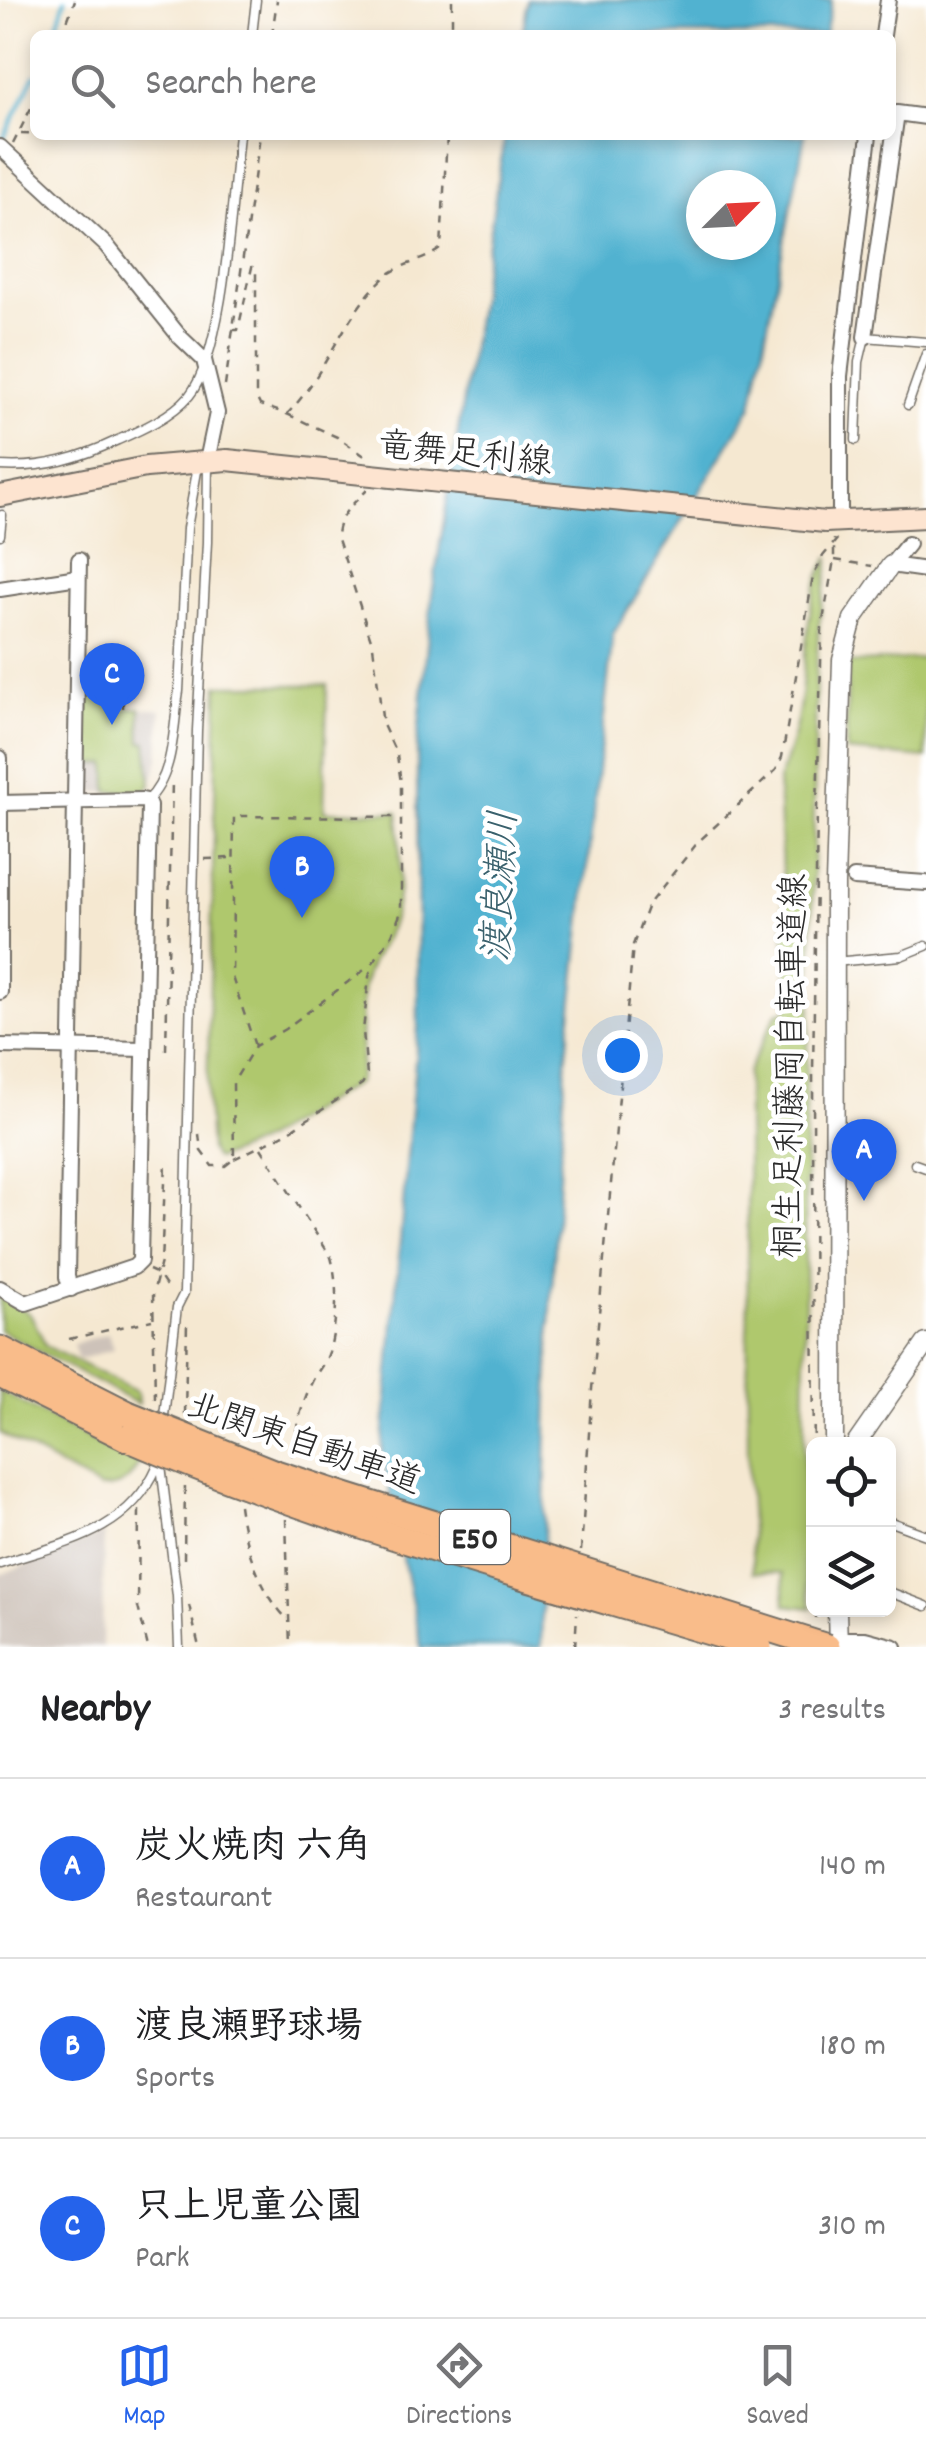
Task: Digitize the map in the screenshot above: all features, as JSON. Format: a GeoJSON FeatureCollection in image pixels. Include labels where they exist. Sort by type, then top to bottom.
{"type":"FeatureCollection","features":[{"type":"Feature","properties":{"kind":"highway","name":"北関東自動車道"},"geometry":{"type":"LineString","coordinates":[[0,1348],[128,1426],[256,1490],[341,1520],[758,1647]]}},
{"type":"Feature","properties":{"kind":"highway","name":"北関東自動車道"},"geometry":{"type":"LineString","coordinates":[[0,1375],[128,1426],[834,1644]]}},
{"type":"Feature","properties":{"kind":"main road","name":"竜舞足利線"},"geometry":{"type":"LineString","coordinates":[[2,496],[146,467],[217,460],[916,532]]}},
{"type":"Feature","properties":{"kind":"street"},"geometry":{"type":"LineString","coordinates":[[884,30],[888,0]]}},
{"type":"Feature","properties":{"kind":"street"},"geometry":{"type":"LineString","coordinates":[[896,113],[926,117]]}},
{"type":"Feature","properties":{"kind":"street"},"geometry":{"type":"LineString","coordinates":[[832,522],[840,376],[868,140]]}},
{"type":"Feature","properties":{"kind":"street"},"geometry":{"type":"LineString","coordinates":[[864,336],[892,140]]}},
{"type":"Feature","properties":{"kind":"street"},"geometry":{"type":"LineString","coordinates":[[4,150],[107,246],[180,337],[204,360],[217,413],[217,460]]}},
{"type":"Feature","properties":{"kind":"street"},"geometry":{"type":"LineString","coordinates":[[834,1437],[835,884],[842,660],[853,618],[885,566],[916,532]]}},
{"type":"Feature","properties":{"kind":"street"},"geometry":{"type":"LineString","coordinates":[[71,1289],[67,1277],[79,560]]}},
{"type":"Feature","properties":{"kind":"street"},"geometry":{"type":"LineString","coordinates":[[885,566],[926,570]]}},
{"type":"Feature","properties":{"kind":"street"},"geometry":{"type":"LineString","coordinates":[[0,589],[78,577]]}},
{"type":"Feature","properties":{"kind":"street"},"geometry":{"type":"LineString","coordinates":[[0,758],[0,992]]}},
{"type":"Feature","properties":{"kind":"street"},"geometry":{"type":"LineString","coordinates":[[0,1288],[26,1303],[138,1264],[147,800],[1,803]]}},
{"type":"Feature","properties":{"kind":"street"},"geometry":{"type":"LineString","coordinates":[[854,878],[926,883]]}},
{"type":"Feature","properties":{"kind":"street"},"geometry":{"type":"LineString","coordinates":[[0,1046],[144,1049]]}},
{"type":"Feature","properties":{"kind":"street"},"geometry":{"type":"LineString","coordinates":[[861,1437],[914,1370],[926,1343]]}},
{"type":"Feature","properties":{"kind":"street"},"geometry":{"type":"LineString","coordinates":[[836,1617],[834,1644],[895,1647]]}},
{"type":"Feature","properties":{"kind":"lane"},"geometry":{"type":"LineString","coordinates":[[253,30],[256,0]]}},
{"type":"Feature","properties":{"kind":"lane"},"geometry":{"type":"LineString","coordinates":[[0,535],[3,467],[70,461],[139,430],[190,394],[216,330],[239,140]]}},
{"type":"Feature","properties":{"kind":"lane"},"geometry":{"type":"LineString","coordinates":[[856,440],[864,336],[926,342]]}},
{"type":"Feature","properties":{"kind":"lane"},"geometry":{"type":"LineString","coordinates":[[908,405],[926,354]]}},
{"type":"Feature","properties":{"kind":"lane"},"geometry":{"type":"LineString","coordinates":[[147,800],[156,790],[171,752],[179,691],[188,517],[197,470],[217,460]]}},
{"type":"Feature","properties":{"kind":"lane"},"geometry":{"type":"LineString","coordinates":[[180,1647],[159,1463],[178,1307],[184,1294],[197,730],[217,460]]}},
{"type":"Feature","properties":{"kind":"lane"},"geometry":{"type":"LineString","coordinates":[[76,681],[123,682]]}},
{"type":"Feature","properties":{"kind":"lane"},"geometry":{"type":"LineString","coordinates":[[845,961],[901,956],[926,946]]}},
{"type":"Feature","properties":{"kind":"lane"},"geometry":{"type":"LineString","coordinates":[[915,1164],[926,1168]]}},
{"type":"Feature","properties":{"kind":"lane"},"geometry":{"type":"LineString","coordinates":[[0,1564],[90,1534],[111,1523],[146,1491],[159,1463]]}},
{"type":"Feature","properties":{"kind":"lane"},"geometry":{"type":"LineString","coordinates":[[896,1524],[926,1535]]}},
{"type":"Feature","properties":{"kind":"lane"},"geometry":{"type":"LineString","coordinates":[[896,1595],[926,1606]]}},
{"type":"Feature","properties":{"kind":"path"},"geometry":{"type":"LineString","coordinates":[[64,30],[75,0]]}},
{"type":"Feature","properties":{"kind":"path"},"geometry":{"type":"LineString","coordinates":[[273,30],[276,0]]}},
{"type":"Feature","properties":{"kind":"path"},"geometry":{"type":"LineString","coordinates":[[452,0],[452,30]]}},
{"type":"Feature","properties":{"kind":"path"},"geometry":{"type":"LineString","coordinates":[[4,150],[20,134],[30,111]]}},
{"type":"Feature","properties":{"kind":"path"},"geometry":{"type":"LineString","coordinates":[[20,134],[30,134]]}},
{"type":"Feature","properties":{"kind":"path"},"geometry":{"type":"LineString","coordinates":[[217,413],[225,388],[259,140]]}},
{"type":"Feature","properties":{"kind":"path"},"geometry":{"type":"LineString","coordinates":[[287,414],[302,400],[338,340],[386,277],[441,248],[447,140]]}},
{"type":"Feature","properties":{"kind":"path"},"geometry":{"type":"LineString","coordinates":[[232,330],[238,330],[252,266],[256,268],[256,397],[260,405],[337,437],[375,466]]}},
{"type":"Feature","properties":{"kind":"path"},"geometry":{"type":"LineString","coordinates":[[234,1160],[234,1083],[256,1046],[372,964],[392,935],[401,912],[402,816],[397,755],[383,725],[378,667],[337,536],[343,515],[374,483]]}},
{"type":"Feature","properties":{"kind":"path"},"geometry":{"type":"LineString","coordinates":[[580,1564],[633,945],[648,905],[698,842],[776,770],[782,757],[813,577],[830,546]]}},
{"type":"Feature","properties":{"kind":"path","name":"桐生足利藤岡自転車道線"},"geometry":{"type":"LineString","coordinates":[[812,1437],[822,626],[834,554]]}},
{"type":"Feature","properties":{"kind":"path"},"geometry":{"type":"LineString","coordinates":[[834,560],[885,566]]}},
{"type":"Feature","properties":{"kind":"path"},"geometry":{"type":"LineString","coordinates":[[123,682],[123,708]]}},
{"type":"Feature","properties":{"kind":"path"},"geometry":{"type":"LineString","coordinates":[[166,1050],[171,752]]}},
{"type":"Feature","properties":{"kind":"path"},"geometry":{"type":"LineString","coordinates":[[256,1046],[232,978],[234,816],[402,816]]}},
{"type":"Feature","properties":{"kind":"path"},"geometry":{"type":"LineString","coordinates":[[212,859],[233,858]]}},
{"type":"Feature","properties":{"kind":"path"},"geometry":{"type":"LineString","coordinates":[[187,1106],[198,1123],[206,1160],[218,1167],[261,1147],[362,1084],[367,1076],[363,1032],[372,964]]}},
{"type":"Feature","properties":{"kind":"path"},"geometry":{"type":"LineString","coordinates":[[261,1147],[331,1257],[336,1286],[328,1356]]}},
{"type":"Feature","properties":{"kind":"path"},"geometry":{"type":"LineString","coordinates":[[156,1402],[153,1293],[161,1262],[166,1163]]}},
{"type":"Feature","properties":{"kind":"path"},"geometry":{"type":"LineString","coordinates":[[138,1264],[158,1274],[168,1291],[184,1294]]}},
{"type":"Feature","properties":{"kind":"path"},"geometry":{"type":"LineString","coordinates":[[69,1339],[153,1320]]}},
{"type":"Feature","properties":{"kind":"path"},"geometry":{"type":"LineString","coordinates":[[238,1495],[250,1550],[270,1596],[289,1622]]}},
{"type":"Feature","properties":{"kind":"path"},"geometry":{"type":"LineString","coordinates":[[135,1503],[139,1513],[138,1606],[148,1647]]}},
{"type":"Feature","properties":{"kind":"path"},"geometry":{"type":"LineString","coordinates":[[177,1596],[186,1600],[192,1611],[199,1647]]}},
{"type":"Feature","properties":{"kind":"path"},"geometry":{"type":"LineString","coordinates":[[575,1647],[578,1602]]}},
{"type":"Feature","properties":{"kind":"shaded area"},"geometry":{"type":"Polygon","coordinates":[[[140,708],[161,710],[159,759],[151,785],[147,743],[141,742],[140,708]]]}},
{"type":"Feature","properties":{"kind":"shaded area"},"geometry":{"type":"Polygon","coordinates":[[[82,764],[107,764],[108,792],[88,792],[82,786],[82,764]]]}},
{"type":"Feature","properties":{"kind":"shaded area"},"geometry":{"type":"Polygon","coordinates":[[[108,1333],[113,1349],[78,1360],[73,1344],[108,1333]]]}},
{"type":"Feature","properties":{"kind":"shaded area"},"geometry":{"type":"Polygon","coordinates":[[[104,1533],[102,1647],[0,1647],[0,1575],[104,1533]]]}},
{"type":"Feature","properties":{"kind":"green space"},"geometry":{"type":"Polygon","coordinates":[[[830,557],[816,674],[811,1012],[806,1072],[806,1607],[785,1605],[783,1573],[753,1572],[748,1465],[747,1073],[777,1013],[788,1010],[778,780],[792,743],[811,607],[830,557]]]}},
{"type":"Feature","properties":{"kind":"green space"},"geometry":{"type":"Polygon","coordinates":[[[926,658],[926,758],[846,751],[848,663],[926,658]]]}},
{"type":"Feature","properties":{"kind":"green space"},"geometry":{"type":"Polygon","coordinates":[[[89,685],[121,685],[120,708],[140,708],[141,742],[147,742],[151,785],[146,790],[108,792],[107,764],[82,764],[83,691],[89,685]]]}},
{"type":"Feature","properties":{"kind":"green space"},"geometry":{"type":"Polygon","coordinates":[[[218,685],[327,685],[324,811],[398,812],[400,855],[394,914],[365,981],[357,1083],[260,1142],[218,1159],[210,1150],[207,1095],[218,685]]]}},
{"type":"Feature","properties":{"kind":"green space"},"geometry":{"type":"Polygon","coordinates":[[[0,1293],[31,1315],[46,1346],[137,1392],[138,1404],[0,1330],[0,1293]]]}},
{"type":"Feature","properties":{"kind":"green space"},"geometry":{"type":"Polygon","coordinates":[[[0,1391],[107,1448],[118,1449],[140,1461],[137,1468],[119,1485],[99,1488],[0,1433],[0,1391]]]}},
{"type":"Feature","properties":{"kind":"water"},"geometry":{"type":"Polygon","coordinates":[[[528,0],[832,0],[826,30],[523,30],[528,0]]]}},
{"type":"Feature","properties":{"kind":"water","name":"渡良瀬川"},"geometry":{"type":"Polygon","coordinates":[[[504,140],[804,140],[752,406],[613,634],[566,1063],[550,1324],[541,1647],[421,1647],[382,1454],[418,1027],[417,746],[432,595],[504,140]]]}},
{"type":"Feature","properties":{"kind":"waterway"},"geometry":{"type":"LineString","coordinates":[[56,30],[65,0]]}},
{"type":"Feature","properties":{"kind":"waterway"},"geometry":{"type":"LineString","coordinates":[[1,143],[30,85]]}},
{"type":"Feature","properties":{"kind":"place","name":"只上児童公園"},"geometry":{"type":"Point","coordinates":[112,725]}},
{"type":"Feature","properties":{"kind":"place","name":"渡良瀬野球場"},"geometry":{"type":"Point","coordinates":[302,918]}},
{"type":"Feature","properties":{"kind":"place","name":"炭火焼肉 六角"},"geometry":{"type":"Point","coordinates":[864,1201]}}]}
